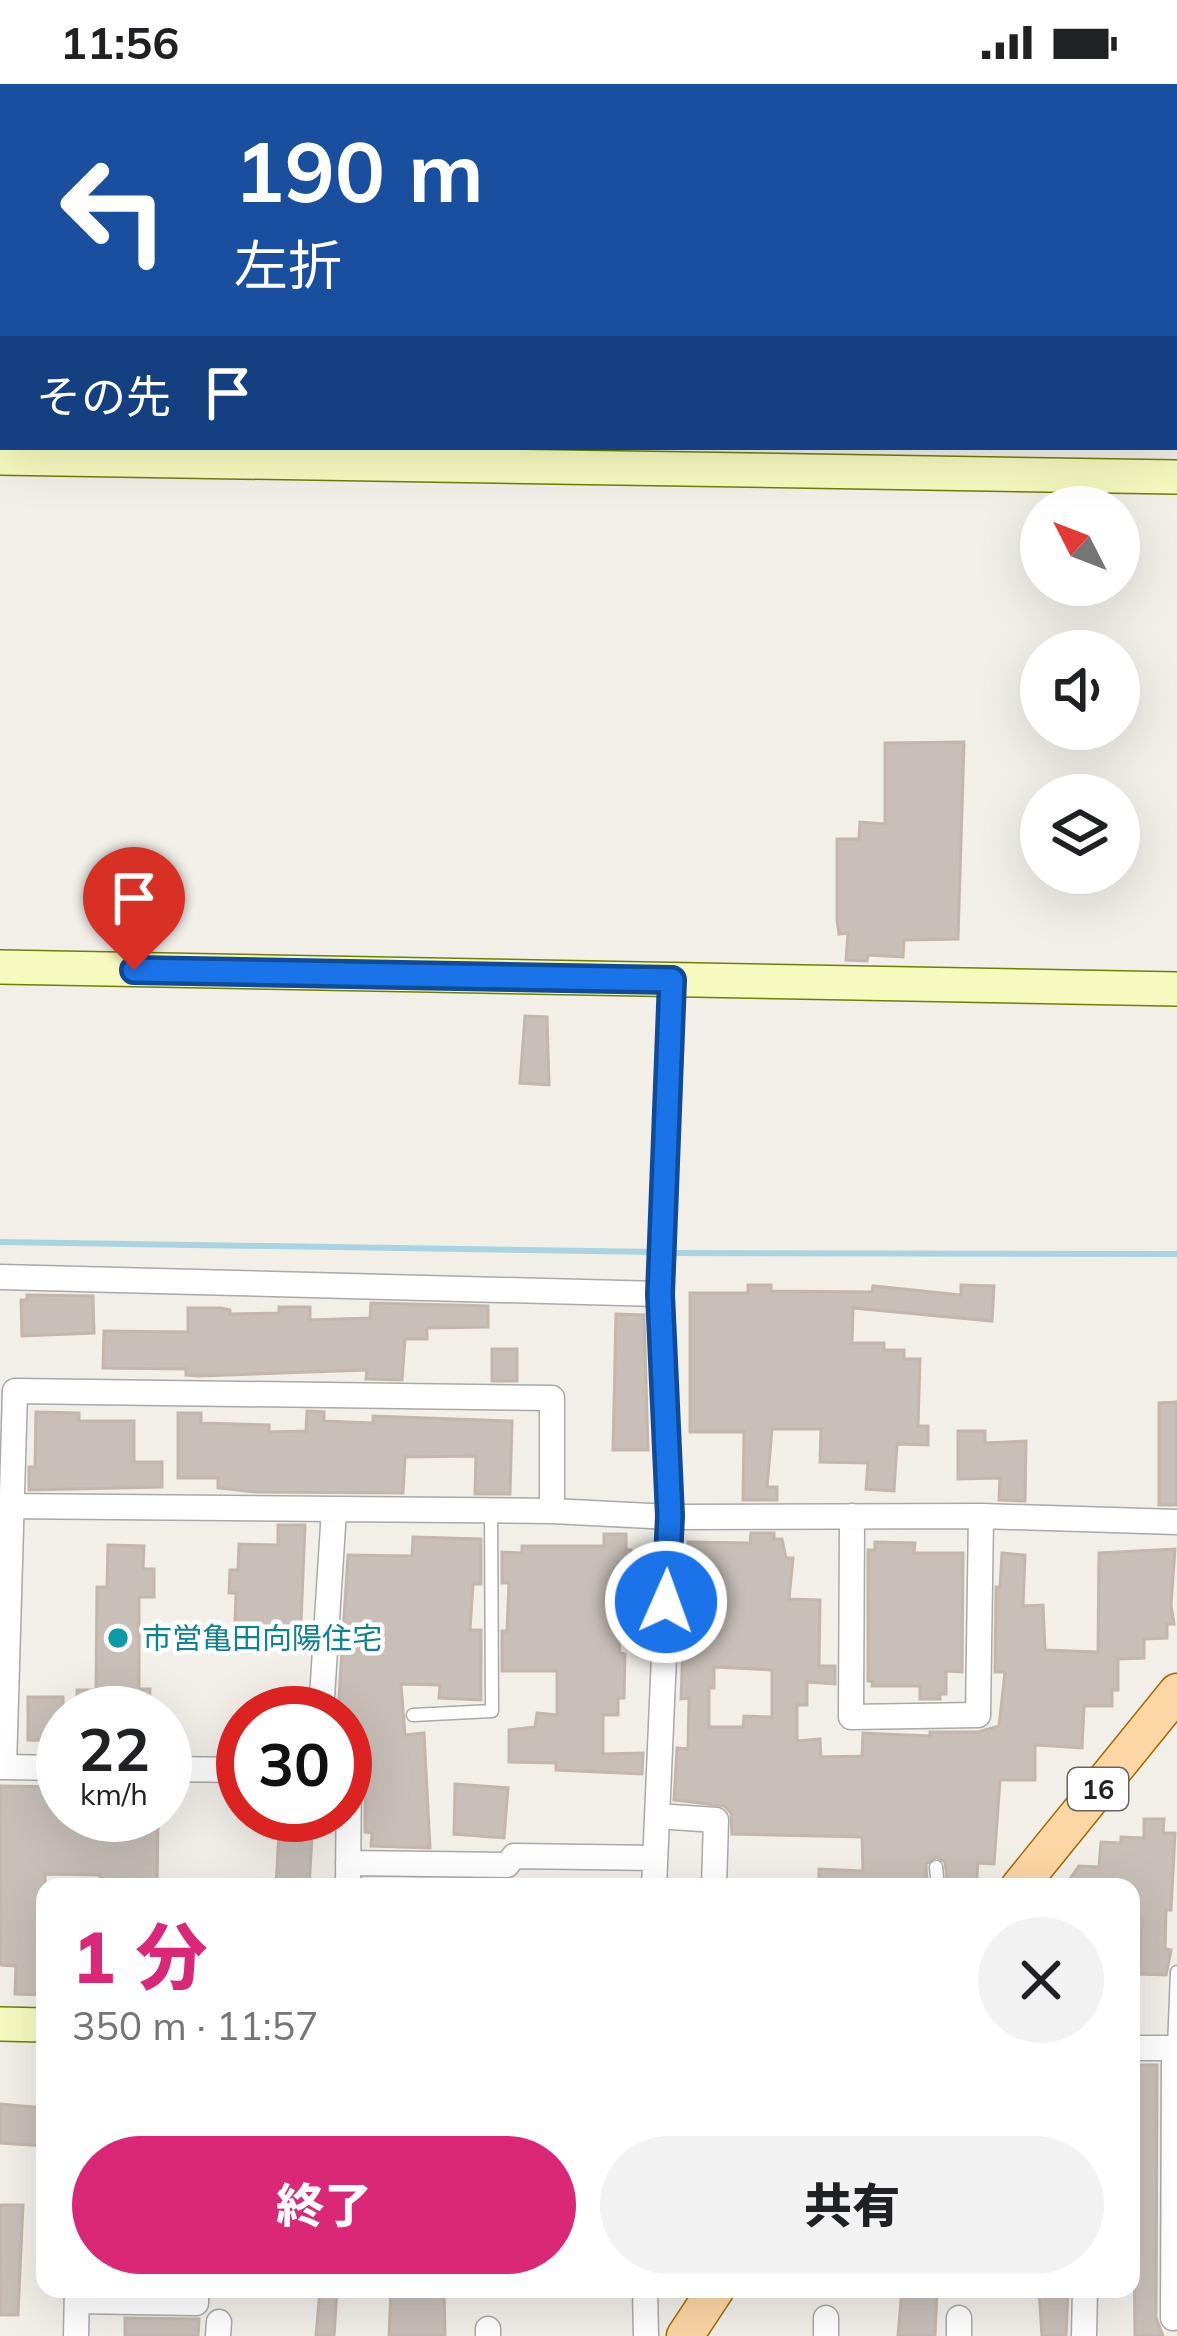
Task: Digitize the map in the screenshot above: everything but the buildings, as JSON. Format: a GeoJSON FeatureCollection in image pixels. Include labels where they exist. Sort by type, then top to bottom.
{"type":"FeatureCollection","features":[{"type":"Feature","properties":{"kind":"main road","name":"16"},"geometry":{"type":"LineString","coordinates":[[1026,1878],[1177,1691]]}},
{"type":"Feature","properties":{"kind":"main road"},"geometry":{"type":"LineString","coordinates":[[685,2336],[710,2298]]}},
{"type":"Feature","properties":{"kind":"street"},"geometry":{"type":"LineString","coordinates":[[0,458],[1177,478]]}},
{"type":"Feature","properties":{"kind":"street"},"geometry":{"type":"LineString","coordinates":[[0,967],[1177,989]]}},
{"type":"Feature","properties":{"kind":"street"},"geometry":{"type":"LineString","coordinates":[[654,1878],[670,1516],[660,1294],[672,980]]}},
{"type":"Feature","properties":{"kind":"street"},"geometry":{"type":"LineString","coordinates":[[0,1277],[660,1294]]}},
{"type":"Feature","properties":{"kind":"street"},"geometry":{"type":"LineString","coordinates":[[36,1768],[2,1767],[5,1506],[15,1390],[552,1398],[552,1511]]}},
{"type":"Feature","properties":{"kind":"street"},"geometry":{"type":"LineString","coordinates":[[5,1506],[1177,1522]]}},
{"type":"Feature","properties":{"kind":"street"},"geometry":{"type":"LineString","coordinates":[[323,1686],[334,1510]]}},
{"type":"Feature","properties":{"kind":"street"},"geometry":{"type":"LineString","coordinates":[[852,1516],[851,1717],[977,1715],[981,1516]]}},
{"type":"Feature","properties":{"kind":"street"},"geometry":{"type":"LineString","coordinates":[[657,1816],[716,1820],[715,1878]]}},
{"type":"Feature","properties":{"kind":"street"},"geometry":{"type":"LineString","coordinates":[[348,1842],[348,1875],[507,1865],[514,1856],[655,1858]]}},
{"type":"Feature","properties":{"kind":"street"},"geometry":{"type":"LineString","coordinates":[[0,2024],[36,2025]]}},
{"type":"Feature","properties":{"kind":"street"},"geometry":{"type":"LineString","coordinates":[[1140,2048],[1175,2048],[1173,2318]]}},
{"type":"Feature","properties":{"kind":"street"},"geometry":{"type":"LineString","coordinates":[[76,2336],[77,2298]]}},
{"type":"Feature","properties":{"kind":"street"},"geometry":{"type":"LineString","coordinates":[[122,2298],[196,2303],[196,2298]]}},
{"type":"Feature","properties":{"kind":"street"},"geometry":{"type":"LineString","coordinates":[[645,2298],[646,2336]]}},
{"type":"Feature","properties":{"kind":"street"},"geometry":{"type":"LineString","coordinates":[[1084,2336],[1085,2298]]}},
{"type":"Feature","properties":{"kind":"lane"},"geometry":{"type":"LineString","coordinates":[[413,1715],[492,1711],[491,1511]]}},
{"type":"Feature","properties":{"kind":"lane"},"geometry":{"type":"LineString","coordinates":[[936,1867],[937,1878]]}},
{"type":"Feature","properties":{"kind":"lane"},"geometry":{"type":"LineString","coordinates":[[1175,2048],[1177,1972]]}},
{"type":"Feature","properties":{"kind":"waterway"},"geometry":{"type":"LineString","coordinates":[[0,1242],[657,1252]]}},
{"type":"Feature","properties":{"kind":"waterway"},"geometry":{"type":"LineString","coordinates":[[671,1253],[1177,1254]]}},
{"type":"Feature","properties":{"kind":"place","name":"市営亀田向陽住宅"},"geometry":{"type":"Point","coordinates":[118,1638]}},
{"type":"Feature","properties":{"kind":"route"},"geometry":{"type":"LineString","coordinates":[[134,970],[672,980],[660,1294],[670,1516],[666,1602]]}}]}
